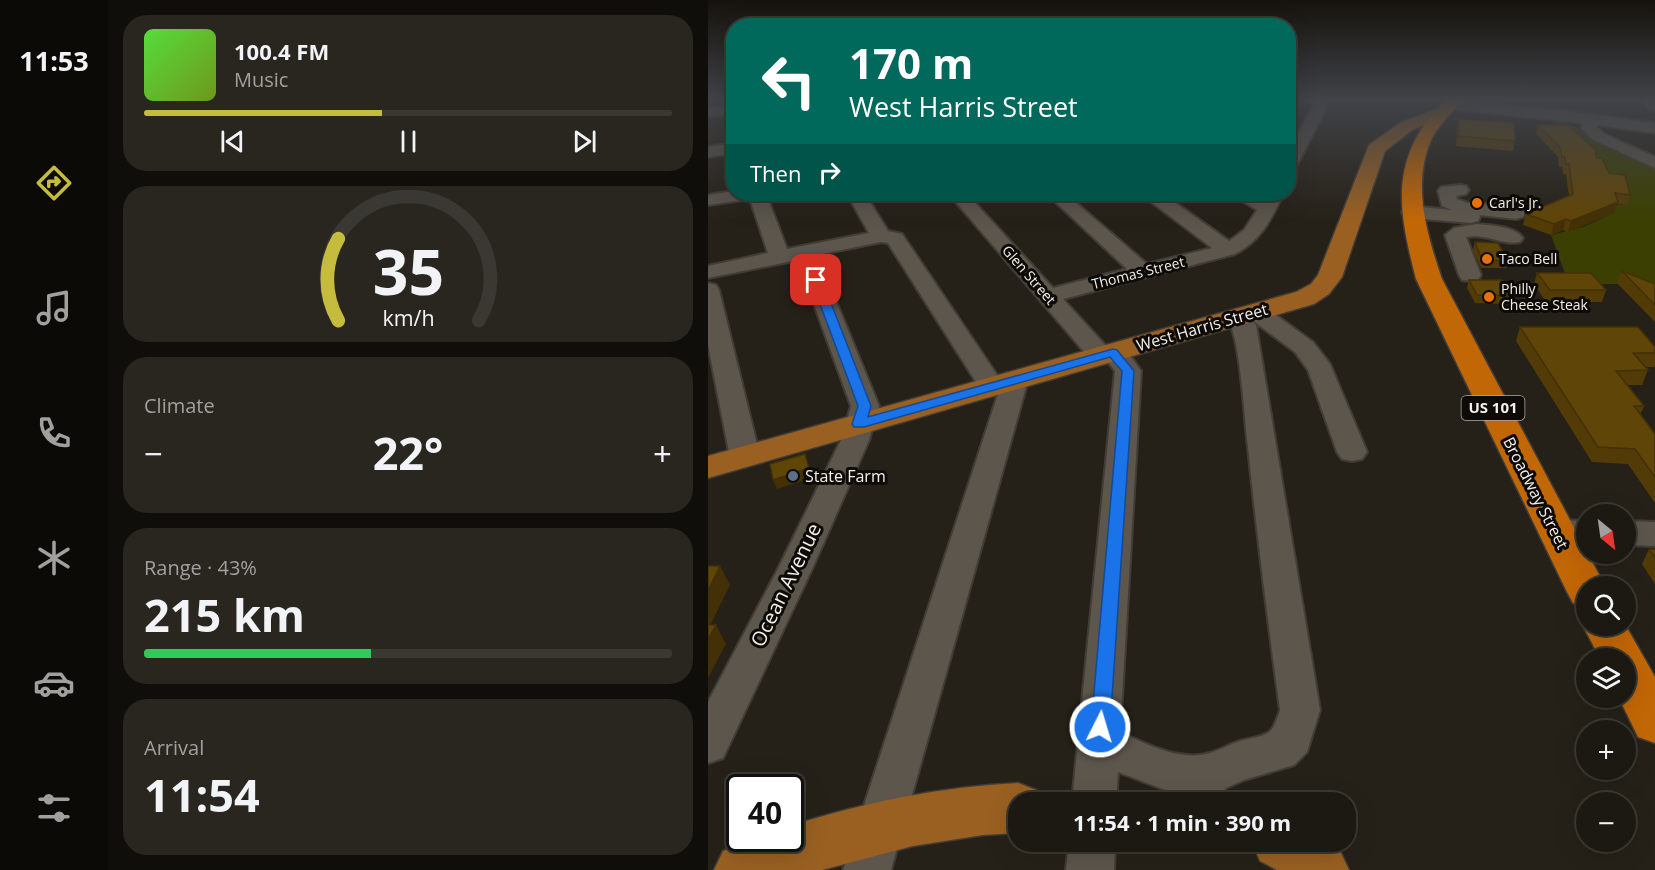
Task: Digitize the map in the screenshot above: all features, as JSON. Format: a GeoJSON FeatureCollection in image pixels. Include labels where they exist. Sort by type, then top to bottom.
{"type":"FeatureCollection","features":[{"type":"Feature","properties":{"kind":"highway","name":"Broadway Street"},"geometry":{"type":"LineString","coordinates":[[1424,139],[1412,173],[1412,216],[1429,279],[1571,532],[1583,576]]}},
{"type":"Feature","properties":{"kind":"highway"},"geometry":{"type":"LineString","coordinates":[[1636,686],[1655,722]]}},
{"type":"Feature","properties":{"kind":"main road","name":"West Harris Street"},"geometry":{"type":"LineString","coordinates":[[708,467],[1305,298],[1320,289],[1330,277],[1376,149],[1386,139]]}},
{"type":"Feature","properties":{"kind":"main road"},"geometry":{"type":"LineString","coordinates":[[742,870],[820,844],[873,849],[976,811],[1008,809]]}},
{"type":"Feature","properties":{"kind":"main road"},"geometry":{"type":"LineString","coordinates":[[1299,852],[1321,870]]}},
{"type":"Feature","properties":{"kind":"street"},"geometry":{"type":"LineString","coordinates":[[1602,139],[1655,163]]}},
{"type":"Feature","properties":{"kind":"street"},"geometry":{"type":"LineString","coordinates":[[708,152],[726,149]]}},
{"type":"Feature","properties":{"kind":"street"},"geometry":{"type":"LineString","coordinates":[[1460,190],[1447,191],[1448,202],[1465,208],[1516,213]]}},
{"type":"Feature","properties":{"kind":"street"},"geometry":{"type":"LineString","coordinates":[[708,200],[726,197]]}},
{"type":"Feature","properties":{"kind":"street"},"geometry":{"type":"LineString","coordinates":[[760,201],[780,257]]}},
{"type":"Feature","properties":{"kind":"street"},"geometry":{"type":"LineString","coordinates":[[860,201],[881,236]]}},
{"type":"Feature","properties":{"kind":"street","name":"Glen Street"},"geometry":{"type":"LineString","coordinates":[[964,201],[1048,296],[1107,354],[1128,371],[1095,792]]}},
{"type":"Feature","properties":{"kind":"street"},"geometry":{"type":"LineString","coordinates":[[1064,201],[1143,272]]}},
{"type":"Feature","properties":{"kind":"street"},"geometry":{"type":"LineString","coordinates":[[1162,201],[1228,250],[1249,238],[1271,201]]}},
{"type":"Feature","properties":{"kind":"street"},"geometry":{"type":"LineString","coordinates":[[1470,275],[1455,235],[1471,231],[1505,234],[1513,238]]}},
{"type":"Feature","properties":{"kind":"street"},"geometry":{"type":"LineString","coordinates":[[708,272],[881,236],[895,238],[1004,383],[873,849]]}},
{"type":"Feature","properties":{"kind":"street","name":"Thomas Street"},"geometry":{"type":"LineString","coordinates":[[1048,296],[1228,250]]}},
{"type":"Feature","properties":{"kind":"street","name":"Ocean Avenue"},"geometry":{"type":"LineString","coordinates":[[708,744],[795,569],[855,440],[865,406],[805,252]]}},
{"type":"Feature","properties":{"kind":"street"},"geometry":{"type":"LineString","coordinates":[[708,290],[745,457]]}},
{"type":"Feature","properties":{"kind":"street"},"geometry":{"type":"LineString","coordinates":[[1099,742],[1134,759],[1173,773],[1192,776],[1201,788],[1237,762],[1279,751],[1292,739],[1300,710],[1244,325],[1248,314],[1304,347],[1321,369],[1352,452]]}},
{"type":"Feature","properties":{"kind":"street"},"geometry":{"type":"LineString","coordinates":[[1636,533],[1655,534]]}},
{"type":"Feature","properties":{"kind":"street"},"geometry":{"type":"LineString","coordinates":[[1090,870],[1091,852]]}},
{"type":"Feature","properties":{"kind":"green space"},"geometry":{"type":"Polygon","coordinates":[[[1575,139],[1594,139],[1655,168],[1655,298],[1621,284],[1569,284],[1551,235],[1583,227],[1614,213],[1612,204],[1626,205],[1606,183],[1575,139]]]}},
{"type":"Feature","properties":{"kind":"building"},"geometry":{"type":"Polygon","coordinates":[[[1488,139],[1515,139],[1515,141],[1488,139]]]}},
{"type":"Feature","properties":{"kind":"building"},"geometry":{"type":"Polygon","coordinates":[[[1552,139],[1583,139],[1595,149],[1597,158],[1602,158],[1609,173],[1625,175],[1630,195],[1615,193],[1618,202],[1571,221],[1566,219],[1554,224],[1526,214],[1573,194],[1569,164],[1566,164],[1565,157],[1562,157],[1560,147],[1552,139]]]}},
{"type":"Feature","properties":{"kind":"building"},"geometry":{"type":"Polygon","coordinates":[[[1475,242],[1498,243],[1508,261],[1482,260],[1475,242]]]}},
{"type":"Feature","properties":{"kind":"building"},"geometry":{"type":"Polygon","coordinates":[[[1622,271],[1655,284],[1655,305],[1622,271]]]}},
{"type":"Feature","properties":{"kind":"building"},"geometry":{"type":"Polygon","coordinates":[[[1537,273],[1591,273],[1606,290],[1550,290],[1537,273]]]}},
{"type":"Feature","properties":{"kind":"building"},"geometry":{"type":"Polygon","coordinates":[[[1469,280],[1502,280],[1512,296],[1477,295],[1469,280]]]}},
{"type":"Feature","properties":{"kind":"building"},"geometry":{"type":"Polygon","coordinates":[[[1520,327],[1638,327],[1655,347],[1655,353],[1633,353],[1648,370],[1616,371],[1644,406],[1634,406],[1655,434],[1655,477],[1635,449],[1598,447],[1520,327]]]}},
{"type":"Feature","properties":{"kind":"building"},"geometry":{"type":"Polygon","coordinates":[[[805,454],[809,468],[773,480],[770,464],[805,454]]]}},
{"type":"Feature","properties":{"kind":"building"},"geometry":{"type":"Polygon","coordinates":[[[1649,549],[1655,549],[1655,558],[1649,549]]]}},
{"type":"Feature","properties":{"kind":"building"},"geometry":{"type":"Polygon","coordinates":[[[708,566],[720,566],[708,591],[708,566]]]}},
{"type":"Feature","properties":{"kind":"building"},"geometry":{"type":"Polygon","coordinates":[[[708,625],[716,625],[708,639],[708,625]]]}},
{"type":"Feature","properties":{"kind":"place","name":"Carl's Jr."},"geometry":{"type":"Point","coordinates":[1477,203]}},
{"type":"Feature","properties":{"kind":"place","name":"Taco Bell"},"geometry":{"type":"Point","coordinates":[1487,259]}},
{"type":"Feature","properties":{"kind":"place","name":"Philly Cheese Steak"},"geometry":{"type":"Point","coordinates":[1489,297]}},
{"type":"Feature","properties":{"kind":"place","name":"State Farm"},"geometry":{"type":"Point","coordinates":[793,476]}},
{"type":"Feature","properties":{"kind":"route"},"geometry":{"type":"LineString","coordinates":[[816,280],[865,406],[859,424],[1113,352],[1128,371],[1100,727]]}}]}
